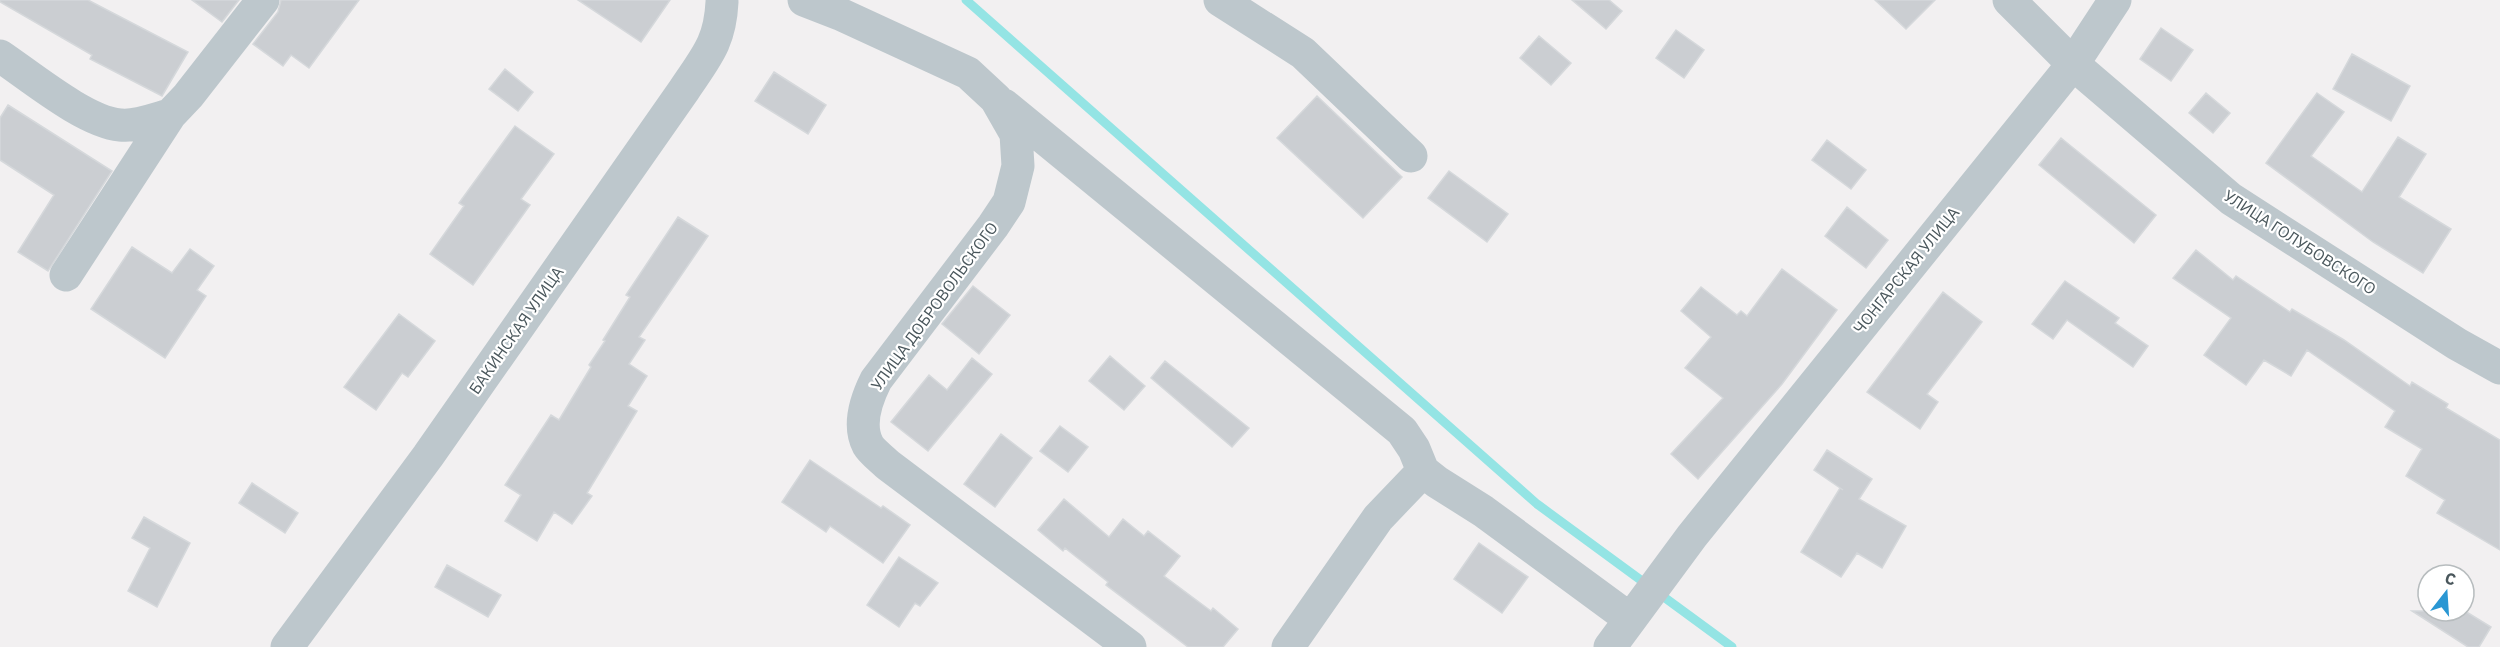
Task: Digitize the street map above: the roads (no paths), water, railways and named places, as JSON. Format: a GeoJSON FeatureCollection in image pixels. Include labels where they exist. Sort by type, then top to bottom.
{"type":"FeatureCollection","features":[{"type":"Feature","properties":{"kind":"street"},"geometry":{"type":"LineString","coordinates":[[66,275],[170,115],[188,96],[263,0]]}},
{"type":"Feature","properties":{"kind":"street","name":"УЛИЦА ДОБРОВОЛЬСКОГО"},"geometry":{"type":"LineString","coordinates":[[804,0],[840,14],[968,73],[996,99],[1016,134],[1018,166],[1009,202],[876,380],[867,398],[864,422],[868,445],[888,465],[1130,647]]}},
{"type":"Feature","properties":{"kind":"street"},"geometry":{"type":"LineString","coordinates":[[1220,0],[1303,53],[1411,156]]}},
{"type":"Feature","properties":{"kind":"street","name":"УЛИЦА ГОЛУБОВСКОГО"},"geometry":{"type":"LineString","coordinates":[[2009,0],[2073,64],[2231,199],[2457,344],[2500,368]]}},
{"type":"Feature","properties":{"kind":"street","name":"ЧОНГАРСКАЯ УЛИЦА"},"geometry":{"type":"LineString","coordinates":[[1620,633],[1692,536],[2073,64],[2115,0]]}},
{"type":"Feature","properties":{"kind":"street","name":"БАКИНСКАЯ УЛИЦА"},"geometry":{"type":"LineString","coordinates":[[287,647],[428,456],[684,90],[715,44],[721,25],[723,1]]}},
{"type":"Feature","properties":{"kind":"street"},"geometry":{"type":"LineString","coordinates":[[0,56],[94,118],[120,125],[138,124],[170,115]]}},
{"type":"Feature","properties":{"kind":"street"},"geometry":{"type":"LineString","coordinates":[[996,99],[1402,431],[1414,449],[1423,471],[1483,510],[1620,633]]}},
{"type":"Feature","properties":{"kind":"street"},"geometry":{"type":"LineString","coordinates":[[1288,647],[1378,518],[1423,471]]}},
{"type":"Feature","properties":{"kind":"waterway"},"geometry":{"type":"LineString","coordinates":[[966,0],[1537,504],[1732,647]]}}]}
